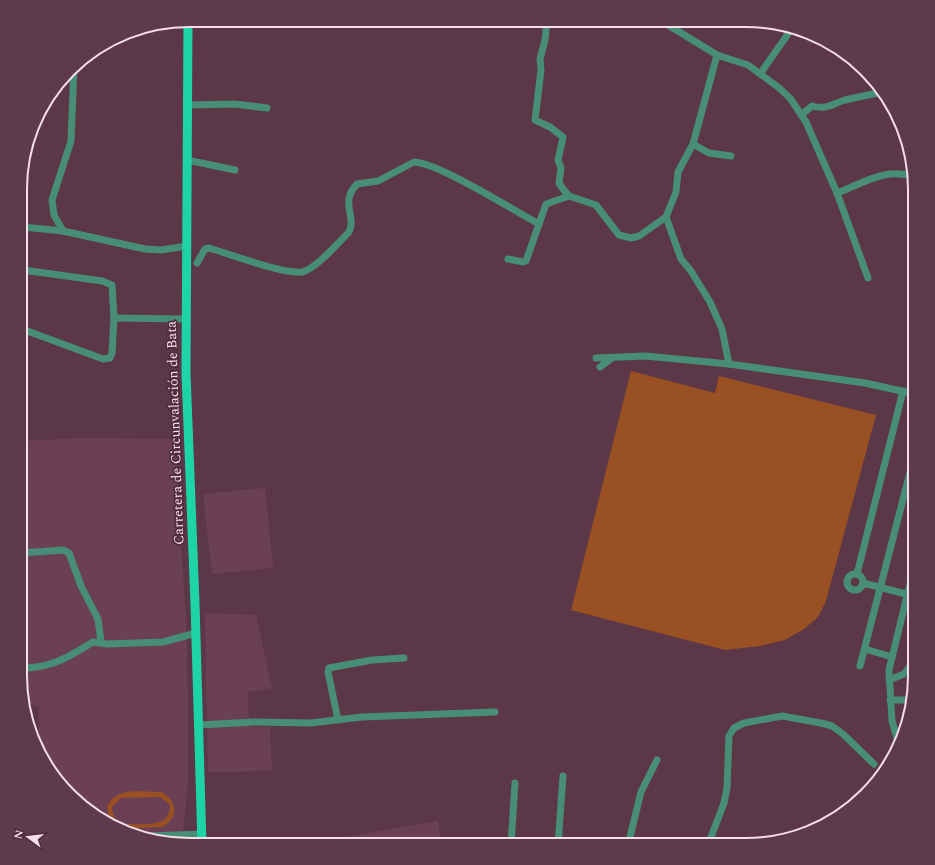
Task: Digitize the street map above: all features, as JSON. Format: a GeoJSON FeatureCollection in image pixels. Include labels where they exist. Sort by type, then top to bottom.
{"type":"FeatureCollection","features":[{"type":"Feature","properties":{"kind":"main road","name":"Carretera de Circunvalación de Bata"},"geometry":{"type":"LineString","coordinates":[[188,27],[187,246],[185,319],[187,442],[196,632],[202,838]]}},
{"type":"Feature","properties":{"kind":"street"},"geometry":{"type":"LineString","coordinates":[[546,27],[540,59],[541,70],[535,120],[550,127],[563,137],[558,160],[561,168],[559,183],[569,196],[596,205],[619,235],[625,237],[639,236],[666,217],[676,192],[678,172],[693,144],[717,55]]}},
{"type":"Feature","properties":{"kind":"street"},"geometry":{"type":"LineString","coordinates":[[673,28],[717,55],[745,64],[778,87],[790,98],[815,142],[837,193],[868,278]]}},
{"type":"Feature","properties":{"kind":"street"},"geometry":{"type":"LineString","coordinates":[[760,74],[788,34]]}},
{"type":"Feature","properties":{"kind":"street"},"geometry":{"type":"LineString","coordinates":[[63,231],[54,215],[52,200],[72,141],[74,76]]}},
{"type":"Feature","properties":{"kind":"street"},"geometry":{"type":"LineString","coordinates":[[801,115],[812,106],[821,109],[832,107],[843,101],[877,93]]}},
{"type":"Feature","properties":{"kind":"street"},"geometry":{"type":"LineString","coordinates":[[188,105],[235,104],[267,108]]}},
{"type":"Feature","properties":{"kind":"street"},"geometry":{"type":"LineString","coordinates":[[693,144],[709,153],[731,156]]}},
{"type":"Feature","properties":{"kind":"street"},"geometry":{"type":"LineString","coordinates":[[187,160],[235,170]]}},
{"type":"Feature","properties":{"kind":"street"},"geometry":{"type":"LineString","coordinates":[[197,263],[205,249],[209,248],[280,270],[302,272],[313,266],[348,232],[351,227],[348,205],[352,192],[357,184],[378,181],[414,162],[420,162],[439,169],[539,224]]}},
{"type":"Feature","properties":{"kind":"street"},"geometry":{"type":"LineString","coordinates":[[837,193],[878,176],[895,173],[908,176]]}},
{"type":"Feature","properties":{"kind":"street"},"geometry":{"type":"LineString","coordinates":[[508,259],[523,262],[526,261],[547,203],[569,196]]}},
{"type":"Feature","properties":{"kind":"street"},"geometry":{"type":"LineString","coordinates":[[666,217],[681,259],[691,271],[710,302],[722,329],[729,364]]}},
{"type":"Feature","properties":{"kind":"street"},"geometry":{"type":"LineString","coordinates":[[27,226],[63,231],[145,249],[160,250],[187,246]]}},
{"type":"Feature","properties":{"kind":"street"},"geometry":{"type":"LineString","coordinates":[[27,271],[102,281],[112,284],[114,318],[112,353],[110,358],[103,359],[27,331]]}},
{"type":"Feature","properties":{"kind":"street"},"geometry":{"type":"LineString","coordinates":[[114,318],[185,319]]}},
{"type":"Feature","properties":{"kind":"street"},"geometry":{"type":"LineString","coordinates":[[596,358],[645,356],[729,364],[866,383],[908,393]]}},
{"type":"Feature","properties":{"kind":"street"},"geometry":{"type":"LineString","coordinates":[[600,367],[612,358]]}},
{"type":"Feature","properties":{"kind":"street"},"geometry":{"type":"LineString","coordinates":[[857,574],[903,392]]}},
{"type":"Feature","properties":{"kind":"street"},"geometry":{"type":"LineString","coordinates":[[860,666],[908,480]]}},
{"type":"Feature","properties":{"kind":"street"},"geometry":{"type":"LineString","coordinates":[[27,553],[63,550],[70,553],[81,586],[98,619],[101,642]]}},
{"type":"Feature","properties":{"kind":"street"},"geometry":{"type":"LineString","coordinates":[[852,574],[857,574],[862,578],[863,583],[860,588],[856,590],[849,586],[847,582],[848,577],[852,574]]}},
{"type":"Feature","properties":{"kind":"street"},"geometry":{"type":"LineString","coordinates":[[863,583],[906,594]]}},
{"type":"Feature","properties":{"kind":"street"},"geometry":{"type":"LineString","coordinates":[[896,736],[892,721],[889,680],[892,657],[908,587]]}},
{"type":"Feature","properties":{"kind":"street"},"geometry":{"type":"LineString","coordinates":[[27,668],[44,668],[70,656],[93,642],[107,644],[162,642],[196,632]]}},
{"type":"Feature","properties":{"kind":"street"},"geometry":{"type":"LineString","coordinates":[[865,649],[892,657]]}},
{"type":"Feature","properties":{"kind":"street"},"geometry":{"type":"LineString","coordinates":[[338,720],[328,672],[329,668],[372,660],[404,658]]}},
{"type":"Feature","properties":{"kind":"street"},"geometry":{"type":"LineString","coordinates":[[889,680],[904,674],[908,669]]}},
{"type":"Feature","properties":{"kind":"street"},"geometry":{"type":"LineString","coordinates":[[890,700],[906,700]]}},
{"type":"Feature","properties":{"kind":"street"},"geometry":{"type":"LineString","coordinates":[[199,725],[254,722],[311,723],[362,717],[495,712]]}},
{"type":"Feature","properties":{"kind":"street"},"geometry":{"type":"LineString","coordinates":[[711,838],[724,803],[727,788],[729,736],[734,728],[744,723],[782,716],[832,726],[843,734],[874,764]]}},
{"type":"Feature","properties":{"kind":"street"},"geometry":{"type":"LineString","coordinates":[[630,838],[641,792],[657,760]]}},
{"type":"Feature","properties":{"kind":"street"},"geometry":{"type":"LineString","coordinates":[[559,838],[563,776]]}},
{"type":"Feature","properties":{"kind":"street"},"geometry":{"type":"LineString","coordinates":[[511,838],[515,783]]}},
{"type":"Feature","properties":{"kind":"street"},"geometry":{"type":"LineString","coordinates":[[161,836],[202,834]]}},
{"type":"Feature","properties":{"kind":"shaded area"},"geometry":{"type":"Polygon","coordinates":[[[631,371],[715,393],[719,376],[876,415],[826,601],[818,617],[804,629],[785,640],[760,646],[725,650],[571,610],[631,371]]]}},
{"type":"Feature","properties":{"kind":"shaded area"},"geometry":{"type":"Polygon","coordinates":[[[82,438],[176,439],[178,504],[186,617],[188,707],[188,780],[182,838],[158,835],[127,826],[99,811],[82,798],[67,783],[54,766],[39,738],[39,707],[29,704],[27,686],[27,441],[82,438]]]}},
{"type":"Feature","properties":{"kind":"shaded area"},"geometry":{"type":"Polygon","coordinates":[[[265,488],[273,568],[212,574],[203,494],[265,488]]]}},
{"type":"Feature","properties":{"kind":"shaded area"},"geometry":{"type":"Polygon","coordinates":[[[205,613],[256,615],[272,688],[248,692],[249,727],[270,727],[272,771],[208,772],[205,613]]]}},
{"type":"Feature","properties":{"kind":"shaded area"},"geometry":{"type":"Polygon","coordinates":[[[137,791],[161,792],[167,795],[173,804],[174,810],[174,815],[168,824],[162,827],[135,828],[123,824],[153,824],[160,822],[169,813],[170,805],[160,797],[121,798],[112,807],[114,817],[117,821],[109,816],[107,807],[111,800],[123,793],[137,791]]]}},
{"type":"Feature","properties":{"kind":"shaded area"},"geometry":{"type":"Polygon","coordinates":[[[438,821],[440,835],[443,838],[338,838],[438,821]]]}}]}
